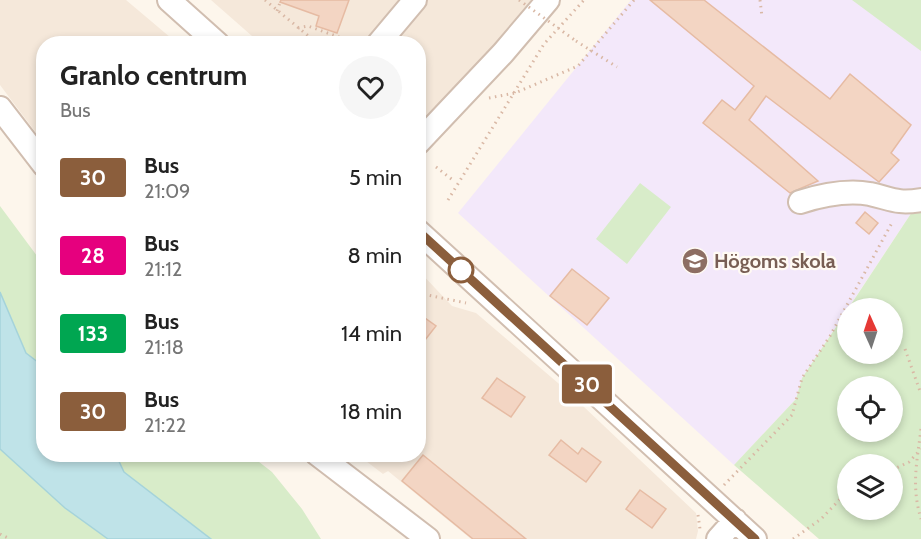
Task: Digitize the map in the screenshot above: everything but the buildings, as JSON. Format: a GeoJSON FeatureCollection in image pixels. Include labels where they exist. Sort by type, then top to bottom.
{"type":"FeatureCollection","features":[{"type":"Feature","properties":{"kind":"street"},"geometry":{"type":"LineString","coordinates":[[169,0],[209,36]]}},
{"type":"Feature","properties":{"kind":"street"},"geometry":{"type":"LineString","coordinates":[[385,36],[415,0]]}},
{"type":"Feature","properties":{"kind":"street"},"geometry":{"type":"LineString","coordinates":[[426,135],[463,97],[548,0]]}},
{"type":"Feature","properties":{"kind":"street"},"geometry":{"type":"LineString","coordinates":[[0,108],[36,155]]}},
{"type":"Feature","properties":{"kind":"street"},"geometry":{"type":"LineString","coordinates":[[800,202],[837,193],[869,194],[912,202]]}},
{"type":"Feature","properties":{"kind":"street"},"geometry":{"type":"LineString","coordinates":[[426,238],[755,539]]}},
{"type":"Feature","properties":{"kind":"street"},"geometry":{"type":"LineString","coordinates":[[327,462],[428,539]]}},
{"type":"Feature","properties":{"kind":"street"},"geometry":{"type":"LineString","coordinates":[[718,539],[735,520]]}},
{"type":"Feature","properties":{"kind":"path"},"geometry":{"type":"LineString","coordinates":[[265,0],[308,36]]}},
{"type":"Feature","properties":{"kind":"path"},"geometry":{"type":"LineString","coordinates":[[277,11],[281,0]]}},
{"type":"Feature","properties":{"kind":"path"},"geometry":{"type":"LineString","coordinates":[[519,0],[617,67]]}},
{"type":"Feature","properties":{"kind":"path"},"geometry":{"type":"LineString","coordinates":[[448,200],[544,44],[584,0]]}},
{"type":"Feature","properties":{"kind":"path"},"geometry":{"type":"LineString","coordinates":[[463,97],[477,101],[515,93],[578,66],[634,0]]}},
{"type":"Feature","properties":{"kind":"path"},"geometry":{"type":"LineString","coordinates":[[760,0],[762,17]]}},
{"type":"Feature","properties":{"kind":"path"},"geometry":{"type":"LineString","coordinates":[[298,28],[308,26],[336,36]]}},
{"type":"Feature","properties":{"kind":"path"},"geometry":{"type":"LineString","coordinates":[[436,167],[454,181]]}},
{"type":"Feature","properties":{"kind":"path"},"geometry":{"type":"LineString","coordinates":[[722,488],[792,415],[802,378],[912,202]]}},
{"type":"Feature","properties":{"kind":"path"},"geometry":{"type":"LineString","coordinates":[[426,294],[469,304]]}},
{"type":"Feature","properties":{"kind":"path"},"geometry":{"type":"LineString","coordinates":[[905,349],[921,394]]}},
{"type":"Feature","properties":{"kind":"path"},"geometry":{"type":"LineString","coordinates":[[921,429],[914,472],[916,504],[921,519]]}},
{"type":"Feature","properties":{"kind":"path"},"geometry":{"type":"LineString","coordinates":[[903,465],[909,462],[921,449]]}},
{"type":"Feature","properties":{"kind":"path"},"geometry":{"type":"LineString","coordinates":[[793,539],[821,519],[837,502]]}},
{"type":"Feature","properties":{"kind":"path"},"geometry":{"type":"LineString","coordinates":[[0,534],[10,539]]}},
{"type":"Feature","properties":{"kind":"shaded area"},"geometry":{"type":"Polygon","coordinates":[[[0,0],[126,0],[169,36],[36,36],[36,133],[0,85],[0,0]]]}},
{"type":"Feature","properties":{"kind":"shaded area"},"geometry":{"type":"Polygon","coordinates":[[[211,0],[535,0],[454,92],[426,118],[426,36],[252,36],[211,0]]]}},
{"type":"Feature","properties":{"kind":"shaded area","name":"Högoms skola"},"geometry":{"type":"Polygon","coordinates":[[[631,0],[921,0],[921,206],[912,212],[855,298],[837,298],[837,325],[802,378],[796,399],[734,465],[458,213],[631,0]]]}},
{"type":"Feature","properties":{"kind":"shaded area"},"geometry":{"type":"Polygon","coordinates":[[[426,278],[452,306],[476,313],[565,389],[696,513],[698,531],[696,539],[471,539],[388,471],[383,474],[367,462],[426,462],[426,278]]]}},
{"type":"Feature","properties":{"kind":"green space"},"geometry":{"type":"Polygon","coordinates":[[[852,0],[921,0],[921,51],[852,0]]]}},
{"type":"Feature","properties":{"kind":"green space"},"geometry":{"type":"Polygon","coordinates":[[[640,183],[671,207],[627,264],[596,239],[640,183]]]}},
{"type":"Feature","properties":{"kind":"green space"},"geometry":{"type":"Polygon","coordinates":[[[0,206],[36,255],[36,361],[26,353],[0,292],[0,206]]]}},
{"type":"Feature","properties":{"kind":"green space"},"geometry":{"type":"Polygon","coordinates":[[[921,206],[921,539],[819,539],[734,465],[796,399],[802,378],[837,325],[837,364],[903,364],[903,298],[855,298],[912,212],[921,206]]]}},
{"type":"Feature","properties":{"kind":"green space"},"geometry":{"type":"Polygon","coordinates":[[[0,449],[65,508],[108,539],[0,539],[0,449]]]}},
{"type":"Feature","properties":{"kind":"green space"},"geometry":{"type":"Polygon","coordinates":[[[118,462],[259,462],[272,472],[302,509],[321,539],[211,539],[124,472],[118,462]]]}},
{"type":"Feature","properties":{"kind":"water"},"geometry":{"type":"Polygon","coordinates":[[[0,292],[26,353],[36,361],[36,462],[119,462],[124,472],[211,539],[108,539],[65,508],[0,449],[0,292]]]}},
{"type":"Feature","properties":{"kind":"bus line","name":"30"},"geometry":{"type":"LineString","coordinates":[[426,238],[707,492],[755,539]]}},
{"type":"Feature","properties":{"kind":"place","name":"Högoms skola"},"geometry":{"type":"Point","coordinates":[695,261]}}]}
